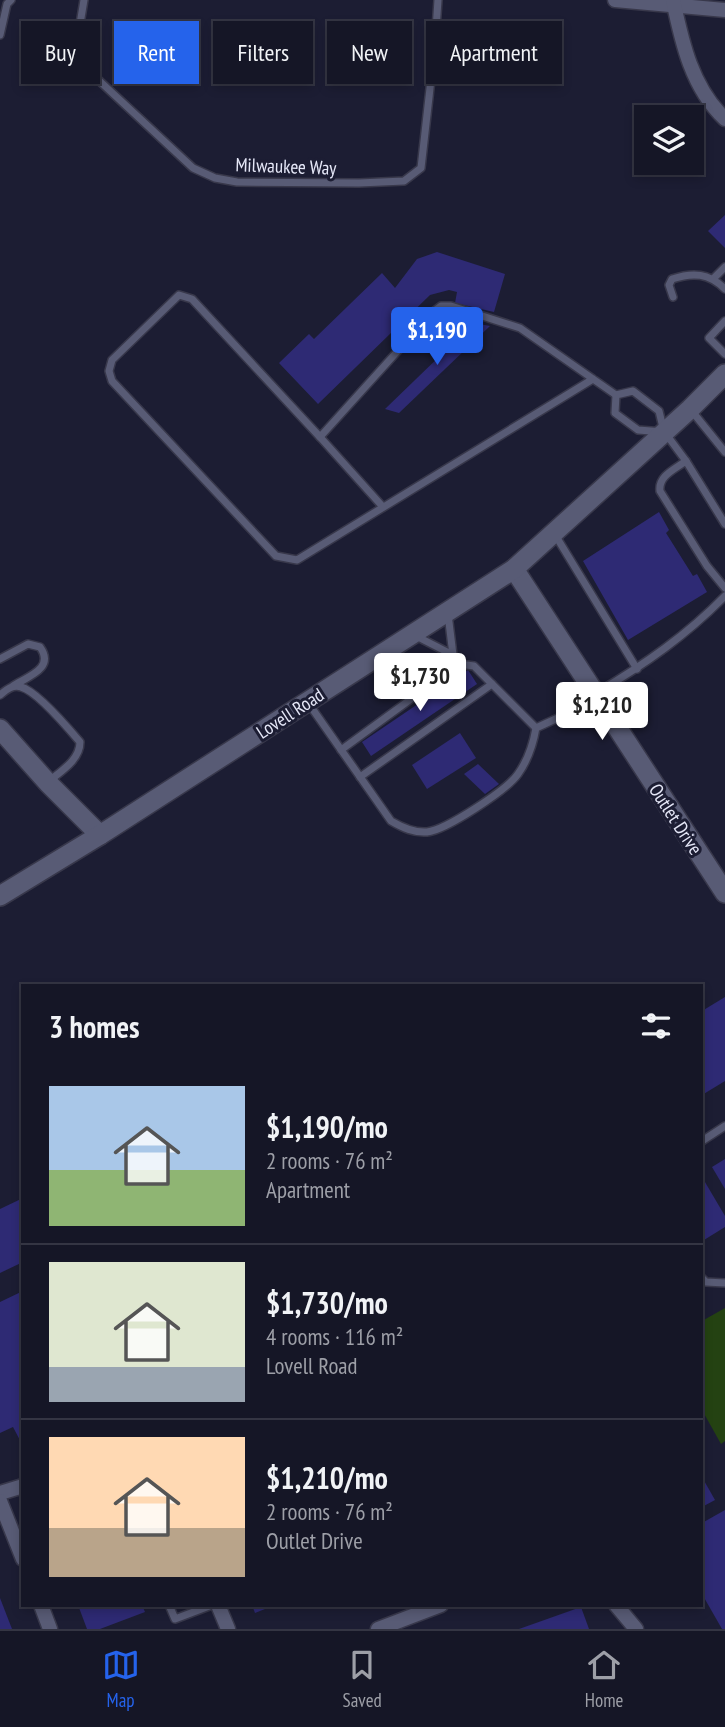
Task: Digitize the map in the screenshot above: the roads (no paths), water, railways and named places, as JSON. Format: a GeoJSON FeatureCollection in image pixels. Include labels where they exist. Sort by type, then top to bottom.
{"type":"FeatureCollection","features":[{"type":"Feature","properties":{"kind":"main road","name":"Lovell Road"},"geometry":{"type":"LineString","coordinates":[[0,896],[100,835],[514,569],[725,374]]}},
{"type":"Feature","properties":{"kind":"main road","name":"Outlet Drive"},"geometry":{"type":"LineString","coordinates":[[514,569],[725,893]]}},
{"type":"Feature","properties":{"kind":"main road"},"geometry":{"type":"LineString","coordinates":[[0,729],[48,783],[100,835]]}},
{"type":"Feature","properties":{"kind":"street"},"geometry":{"type":"LineString","coordinates":[[615,0],[674,2],[725,9]]}},
{"type":"Feature","properties":{"kind":"street"},"geometry":{"type":"LineString","coordinates":[[674,2],[689,65],[713,108],[725,119]]}},
{"type":"Feature","properties":{"kind":"street"},"geometry":{"type":"LineString","coordinates":[[0,1493],[21,1487]]}},
{"type":"Feature","properties":{"kind":"street"},"geometry":{"type":"LineString","coordinates":[[0,1501],[21,1554]]}},
{"type":"Feature","properties":{"kind":"street"},"geometry":{"type":"LineString","coordinates":[[42,1607],[50,1629]]}},
{"type":"Feature","properties":{"kind":"street"},"geometry":{"type":"LineString","coordinates":[[219,1607],[228,1629]]}},
{"type":"Feature","properties":{"kind":"street"},"geometry":{"type":"LineString","coordinates":[[378,1629],[436,1607]]}},
{"type":"Feature","properties":{"kind":"street"},"geometry":{"type":"LineString","coordinates":[[618,1607],[636,1629]]}},
{"type":"Feature","properties":{"kind":"lane"},"geometry":{"type":"LineString","coordinates":[[0,35],[7,4],[11,0]]}},
{"type":"Feature","properties":{"kind":"lane","name":"Milwaukee Way"},"geometry":{"type":"LineString","coordinates":[[84,0],[80,24],[81,51],[92,74],[193,168],[215,178],[237,182],[359,183],[404,181],[421,167],[438,0]]}},
{"type":"Feature","properties":{"kind":"lane"},"geometry":{"type":"LineString","coordinates":[[714,278],[725,267]]}},
{"type":"Feature","properties":{"kind":"lane"},"geometry":{"type":"LineString","coordinates":[[673,297],[669,285],[672,279],[687,275],[714,278],[725,289]]}},
{"type":"Feature","properties":{"kind":"lane"},"geometry":{"type":"LineString","coordinates":[[383,508],[192,299],[179,295],[112,360],[109,371],[112,381],[276,556],[297,561],[593,379]]}},
{"type":"Feature","properties":{"kind":"lane"},"geometry":{"type":"LineString","coordinates":[[320,436],[433,312],[441,306],[451,306],[520,328],[616,395],[633,391],[659,411],[664,432],[686,461],[725,524]]}},
{"type":"Feature","properties":{"kind":"lane"},"geometry":{"type":"LineString","coordinates":[[725,321],[709,338],[725,354]]}},
{"type":"Feature","properties":{"kind":"lane"},"geometry":{"type":"LineString","coordinates":[[616,395],[615,413],[638,430],[664,432]]}},
{"type":"Feature","properties":{"kind":"lane"},"geometry":{"type":"LineString","coordinates":[[690,409],[725,452]]}},
{"type":"Feature","properties":{"kind":"lane"},"geometry":{"type":"LineString","coordinates":[[686,461],[662,479],[660,491],[707,566],[725,588]]}},
{"type":"Feature","properties":{"kind":"lane"},"geometry":{"type":"LineString","coordinates":[[554,532],[635,670]]}},
{"type":"Feature","properties":{"kind":"lane"},"geometry":{"type":"LineString","coordinates":[[536,728],[596,697],[676,642],[725,596]]}},
{"type":"Feature","properties":{"kind":"lane"},"geometry":{"type":"LineString","coordinates":[[447,611],[453,655],[459,664]]}},
{"type":"Feature","properties":{"kind":"lane"},"geometry":{"type":"LineString","coordinates":[[413,634],[453,655]]}},
{"type":"Feature","properties":{"kind":"lane"},"geometry":{"type":"LineString","coordinates":[[0,659],[28,644],[40,647],[46,655],[46,661],[41,668],[0,695]]}},
{"type":"Feature","properties":{"kind":"lane"},"geometry":{"type":"LineString","coordinates":[[341,750],[459,664],[474,666],[536,728]]}},
{"type":"Feature","properties":{"kind":"lane"},"geometry":{"type":"LineString","coordinates":[[360,777],[492,684]]}},
{"type":"Feature","properties":{"kind":"lane"},"geometry":{"type":"LineString","coordinates":[[12,687],[20,686],[27,690],[62,720],[80,742],[80,750],[72,761],[48,783]]}},
{"type":"Feature","properties":{"kind":"lane"},"geometry":{"type":"LineString","coordinates":[[307,703],[391,821],[405,830],[425,832],[442,829],[509,784],[519,773],[532,750],[536,728]]}},
{"type":"Feature","properties":{"kind":"lane"},"geometry":{"type":"LineString","coordinates":[[703,1140],[725,1126]]}},
{"type":"Feature","properties":{"kind":"lane"},"geometry":{"type":"LineString","coordinates":[[703,1279],[706,1282],[725,1283]]}},
{"type":"Feature","properties":{"kind":"lane"},"geometry":{"type":"LineString","coordinates":[[170,1607],[179,1629]]}},
{"type":"Feature","properties":{"kind":"lane"},"geometry":{"type":"LineString","coordinates":[[175,1619],[207,1607]]}}]}
